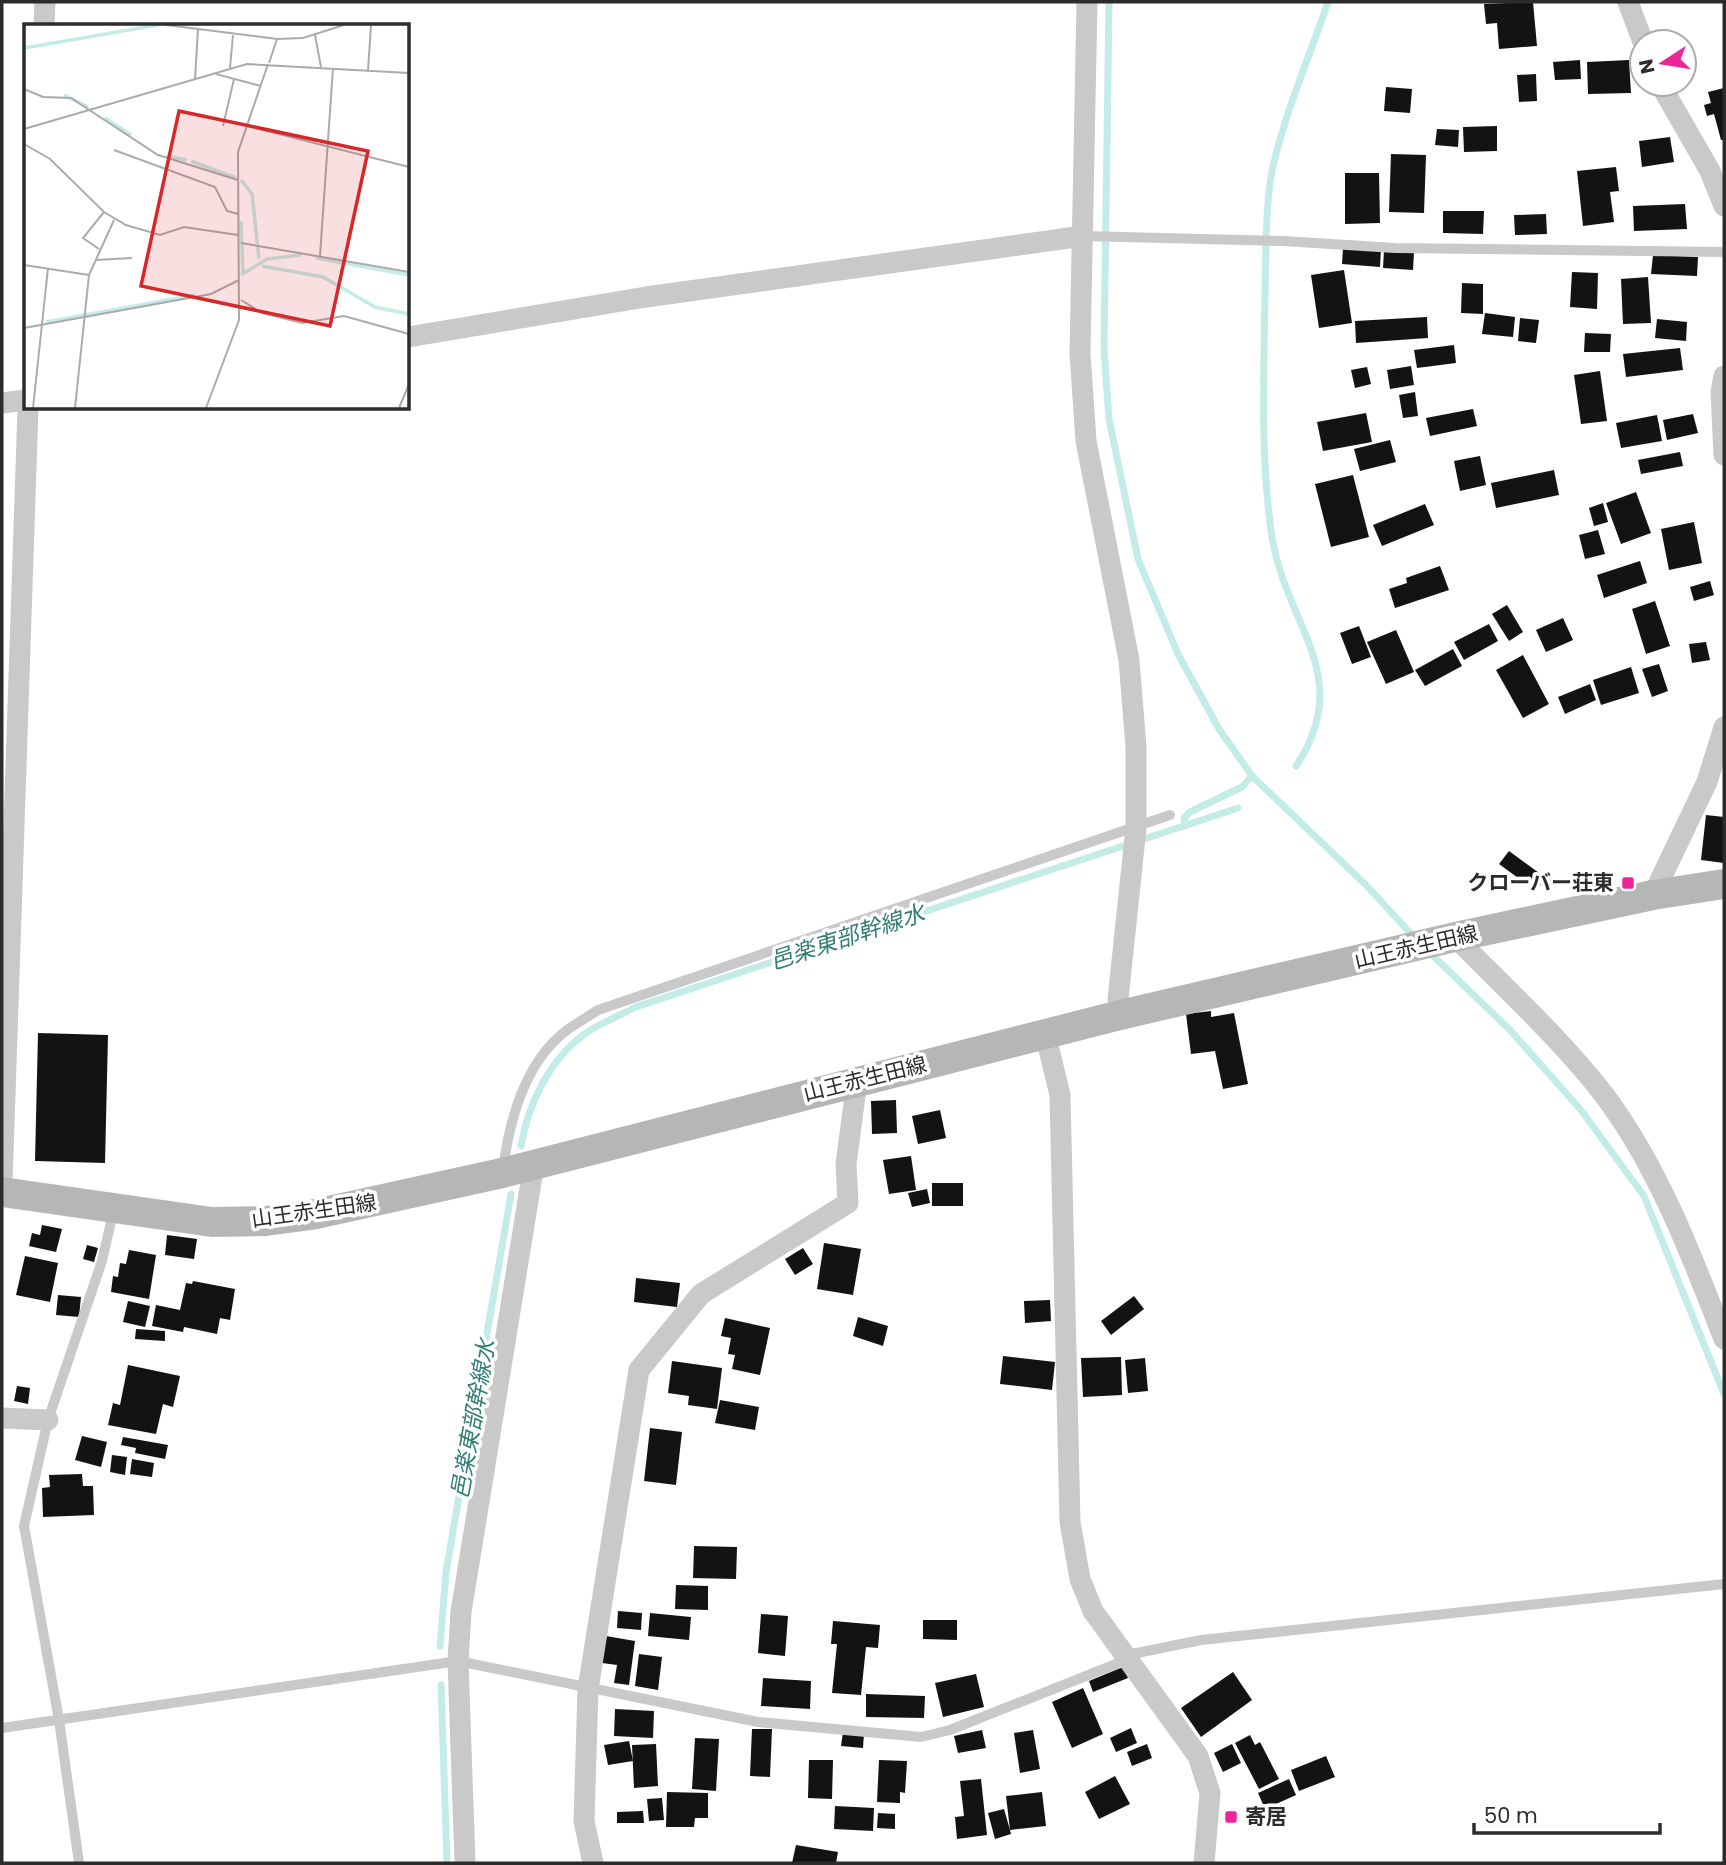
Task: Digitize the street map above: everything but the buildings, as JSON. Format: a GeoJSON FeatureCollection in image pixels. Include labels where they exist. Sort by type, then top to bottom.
{"type":"FeatureCollection","features":[{"type":"Feature","properties":{"kind":"main road","name":"山王赤生田線"},"geometry":{"type":"LineString","coordinates":[[2,1192],[212,1222],[266,1221],[393,1199],[1120,1015],[1455,937],[1653,895],[1724,884]]}},
{"type":"Feature","properties":{"kind":"street"},"geometry":{"type":"LineString","coordinates":[[44,24],[45,2]]}},
{"type":"Feature","properties":{"kind":"street"},"geometry":{"type":"LineString","coordinates":[[1087,2],[1080,353],[1086,441],[1129,660],[1136,747],[1136,829],[1118,999],[1120,1015]]}},
{"type":"Feature","properties":{"kind":"street"},"geometry":{"type":"LineString","coordinates":[[1628,2],[1638,28]]}},
{"type":"Feature","properties":{"kind":"street"},"geometry":{"type":"LineString","coordinates":[[1668,98],[1710,171],[1724,206]]}},
{"type":"Feature","properties":{"kind":"street"},"geometry":{"type":"LineString","coordinates":[[410,337],[646,297],[1083,236]]}},
{"type":"Feature","properties":{"kind":"street"},"geometry":{"type":"LineString","coordinates":[[1724,376],[1721,393],[1724,455]]}},
{"type":"Feature","properties":{"kind":"street"},"geometry":{"type":"LineString","coordinates":[[2,403],[24,400]]}},
{"type":"Feature","properties":{"kind":"street"},"geometry":{"type":"LineString","coordinates":[[2,1184],[27,410]]}},
{"type":"Feature","properties":{"kind":"street"},"geometry":{"type":"LineString","coordinates":[[1653,895],[1707,782],[1724,727]]}},
{"type":"Feature","properties":{"kind":"street"},"geometry":{"type":"LineString","coordinates":[[1455,937],[1531,1014],[1605,1096],[1662,1192],[1724,1339]]}},
{"type":"Feature","properties":{"kind":"street"},"geometry":{"type":"LineString","coordinates":[[1045,1033],[1060,1095],[1070,1522],[1080,1579],[1093,1611],[1198,1756],[1210,1793],[1204,1863]]}},
{"type":"Feature","properties":{"kind":"street"},"geometry":{"type":"LineString","coordinates":[[593,1863],[584,1821],[588,1689],[639,1370],[701,1294],[848,1203],[846,1164],[857,1081]]}},
{"type":"Feature","properties":{"kind":"street"},"geometry":{"type":"LineString","coordinates":[[465,1863],[458,1661],[461,1612],[534,1164]]}},
{"type":"Feature","properties":{"kind":"street"},"geometry":{"type":"LineString","coordinates":[[2,1419],[48,1420]]}},
{"type":"Feature","properties":{"kind":"lane"},"geometry":{"type":"LineString","coordinates":[[1083,236],[1283,241],[1395,248],[1724,252]]}},
{"type":"Feature","properties":{"kind":"lane"},"geometry":{"type":"LineString","coordinates":[[502,1173],[514,1114],[522,1090],[540,1057],[562,1034],[598,1010],[1136,829],[1170,815]]}},
{"type":"Feature","properties":{"kind":"lane"},"geometry":{"type":"LineString","coordinates":[[79,1863],[59,1720],[24,1526],[48,1420],[98,1273],[114,1209]]}},
{"type":"Feature","properties":{"kind":"lane"},"geometry":{"type":"LineString","coordinates":[[2,1728],[458,1661],[758,1722],[921,1737],[950,1730],[1116,1664],[1127,1655],[1201,1640],[1724,1584]]}},
{"type":"Feature","properties":{"kind":"waterway"},"geometry":{"type":"LineString","coordinates":[[1109,2],[1104,349],[1109,419],[1138,559],[1178,654],[1219,729],[1252,776],[1367,886],[1414,937]]}},
{"type":"Feature","properties":{"kind":"waterway"},"geometry":{"type":"LineString","coordinates":[[1296,766],[1313,734],[1320,705],[1318,677],[1312,651],[1280,569],[1268,507],[1264,416],[1266,227],[1271,176],[1279,142],[1328,2]]}},
{"type":"Feature","properties":{"kind":"waterway"},"geometry":{"type":"LineString","coordinates":[[1185,826],[1184,818],[1190,812],[1242,787],[1252,776]]}},
{"type":"Feature","properties":{"kind":"waterway","name":"邑楽東部幹線水"},"geometry":{"type":"LineString","coordinates":[[521,1146],[535,1099],[560,1057],[589,1031],[636,1007],[1238,808]]}},
{"type":"Feature","properties":{"kind":"waterway"},"geometry":{"type":"LineString","coordinates":[[1427,950],[1509,1029],[1581,1110],[1644,1196],[1724,1394]]}},
{"type":"Feature","properties":{"kind":"waterway","name":"邑楽東部幹線水"},"geometry":{"type":"LineString","coordinates":[[440,1646],[446,1572],[511,1194]]}},
{"type":"Feature","properties":{"kind":"waterway","name":"邑楽東部幹線水"},"geometry":{"type":"LineString","coordinates":[[441,1685],[447,1863]]}},
{"type":"Feature","properties":{"kind":"place","name":"クローバー荘東"},"geometry":{"type":"Point","coordinates":[1628,883]}},
{"type":"Feature","properties":{"kind":"place","name":"寄居"},"geometry":{"type":"Point","coordinates":[1231,1817]}}]}
